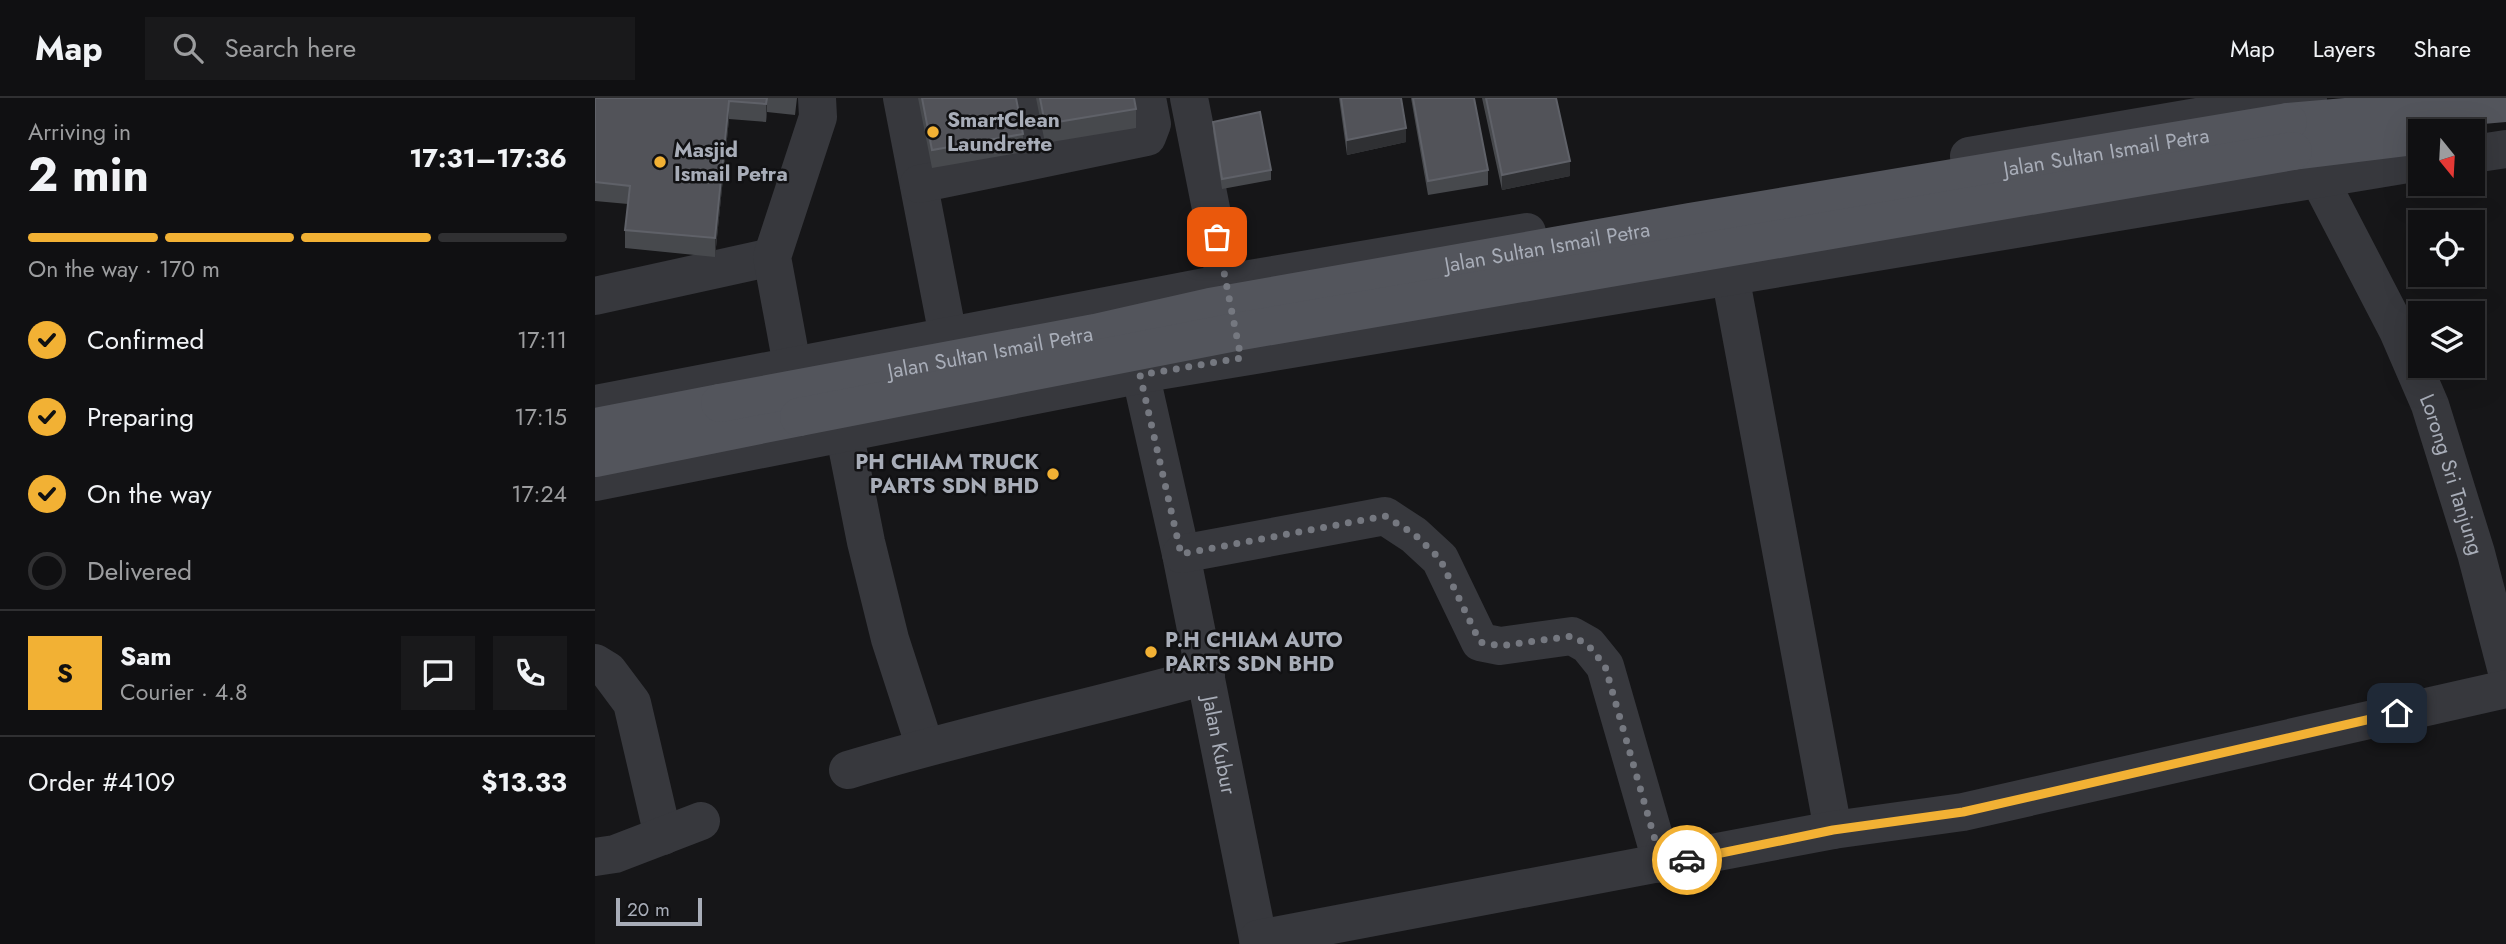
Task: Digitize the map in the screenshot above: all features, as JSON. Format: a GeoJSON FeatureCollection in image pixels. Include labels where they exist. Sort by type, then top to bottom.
{"type":"FeatureCollection","features":[{"type":"Feature","properties":{"kind":"main road","name":"Jalan Sultan Ismail Petra"},"geometry":{"type":"LineString","coordinates":[[595,458],[1244,331],[2302,137],[2506,103]]}},
{"type":"Feature","properties":{"kind":"main road"},"geometry":{"type":"LineString","coordinates":[[2485,130],[2506,130]]}},
{"type":"Feature","properties":{"kind":"main road","name":"Jalan Sultan Ismail Petra"},"geometry":{"type":"LineString","coordinates":[[595,427],[1082,335],[1210,307],[1690,222],[2302,137],[2408,135]]}},
{"type":"Feature","properties":{"kind":"street"},"geometry":{"type":"LineString","coordinates":[[792,365],[772,257],[818,117],[817,98]]}},
{"type":"Feature","properties":{"kind":"street"},"geometry":{"type":"LineString","coordinates":[[902,98],[948,336]]}},
{"type":"Feature","properties":{"kind":"street"},"geometry":{"type":"LineString","coordinates":[[1026,98],[1038,159]]}},
{"type":"Feature","properties":{"kind":"street"},"geometry":{"type":"LineString","coordinates":[[919,184],[1147,137],[1152,124],[1147,98]]}},
{"type":"Feature","properties":{"kind":"street"},"geometry":{"type":"LineString","coordinates":[[1189,98],[1241,358]]}},
{"type":"Feature","properties":{"kind":"street"},"geometry":{"type":"LineString","coordinates":[[595,482],[1140,375],[1730,275],[2302,137]]}},
{"type":"Feature","properties":{"kind":"street"},"geometry":{"type":"LineString","coordinates":[[595,404],[1226,283],[2302,137],[2408,159]]}},
{"type":"Feature","properties":{"kind":"street","name":"Lorong Sri Tanjung"},"geometry":{"type":"LineString","coordinates":[[2302,137],[2398,331],[2491,550],[2506,668]]}},
{"type":"Feature","properties":{"kind":"street"},"geometry":{"type":"LineString","coordinates":[[2485,152],[2506,149]]}},
{"type":"Feature","properties":{"kind":"street"},"geometry":{"type":"LineString","coordinates":[[595,296],[772,257]]}},
{"type":"Feature","properties":{"kind":"street"},"geometry":{"type":"LineString","coordinates":[[1730,275],[1833,830]]}},
{"type":"Feature","properties":{"kind":"street","name":"Jalan Kubur"},"geometry":{"type":"LineString","coordinates":[[1125,302],[1181,554],[1259,942]]}},
{"type":"Feature","properties":{"kind":"street"},"geometry":{"type":"LineString","coordinates":[[844,431],[866,542],[890,639],[925,747]]}},
{"type":"Feature","properties":{"kind":"street"},"geometry":{"type":"LineString","coordinates":[[1181,554],[1385,516],[1414,534],[1440,559],[1480,642],[1500,646],[1572,636],[1588,645],[1605,666],[1662,864]]}},
{"type":"Feature","properties":{"kind":"street"},"geometry":{"type":"LineString","coordinates":[[595,663],[608,671],[632,703],[663,836]]}},
{"type":"Feature","properties":{"kind":"street"},"geometry":{"type":"LineString","coordinates":[[848,770],[925,747],[998,731],[1206,676]]}},
{"type":"Feature","properties":{"kind":"street"},"geometry":{"type":"LineString","coordinates":[[1259,942],[1833,830],[1963,812],[2506,689]]}},
{"type":"Feature","properties":{"kind":"street"},"geometry":{"type":"LineString","coordinates":[[595,857],[615,854],[701,821]]}},
{"type":"Feature","properties":{"kind":"building","name":"Masjid Ismail Petra"},"geometry":{"type":"Polygon","coordinates":[[[595,98],[767,98],[766,104],[729,101],[715,238],[625,230],[630,186],[595,182],[595,98]]]}},
{"type":"Feature","properties":{"kind":"building"},"geometry":{"type":"Polygon","coordinates":[[[922,98],[1016,98],[1023,134],[932,150],[922,98]]]}},
{"type":"Feature","properties":{"kind":"building"},"geometry":{"type":"Polygon","coordinates":[[[1040,98],[1134,98],[1136,109],[1045,124],[1040,98]]]}},
{"type":"Feature","properties":{"kind":"building"},"geometry":{"type":"Polygon","coordinates":[[[1341,98],[1401,98],[1406,128],[1347,140],[1341,98]]]}},
{"type":"Feature","properties":{"kind":"building"},"geometry":{"type":"Polygon","coordinates":[[[1413,98],[1474,98],[1488,170],[1428,181],[1413,98]]]}},
{"type":"Feature","properties":{"kind":"building"},"geometry":{"type":"Polygon","coordinates":[[[1486,98],[1556,98],[1570,161],[1502,175],[1486,98]]]}},
{"type":"Feature","properties":{"kind":"building"},"geometry":{"type":"Polygon","coordinates":[[[1260,112],[1271,170],[1222,179],[1213,122],[1260,112]]]}},
{"type":"Feature","properties":{"kind":"way so far"},"geometry":{"type":"LineString","coordinates":[[1217,237],[1241,358],[1140,375],[1181,554],[1385,516],[1414,534],[1440,559],[1453,591],[1480,642],[1500,646],[1532,639],[1572,636],[1588,645],[1605,666],[1662,864],[1687,860]]}},
{"type":"Feature","properties":{"kind":"place","name":"SmartClean Laundrette"},"geometry":{"type":"Point","coordinates":[933,132]}},
{"type":"Feature","properties":{"kind":"place","name":"Masjid Ismail Petra"},"geometry":{"type":"Point","coordinates":[660,162]}},
{"type":"Feature","properties":{"kind":"place","name":"PH CHIAM TRUCK PARTS SDN BHD"},"geometry":{"type":"Point","coordinates":[1053,474]}},
{"type":"Feature","properties":{"kind":"place","name":"P.H CHIAM AUTO PARTS SDN BHD"},"geometry":{"type":"Point","coordinates":[1151,652]}},
{"type":"Feature","properties":{"kind":"route"},"geometry":{"type":"LineString","coordinates":[[1687,860],[1833,830],[1874,827],[1963,812],[2397,713]]}}]}
